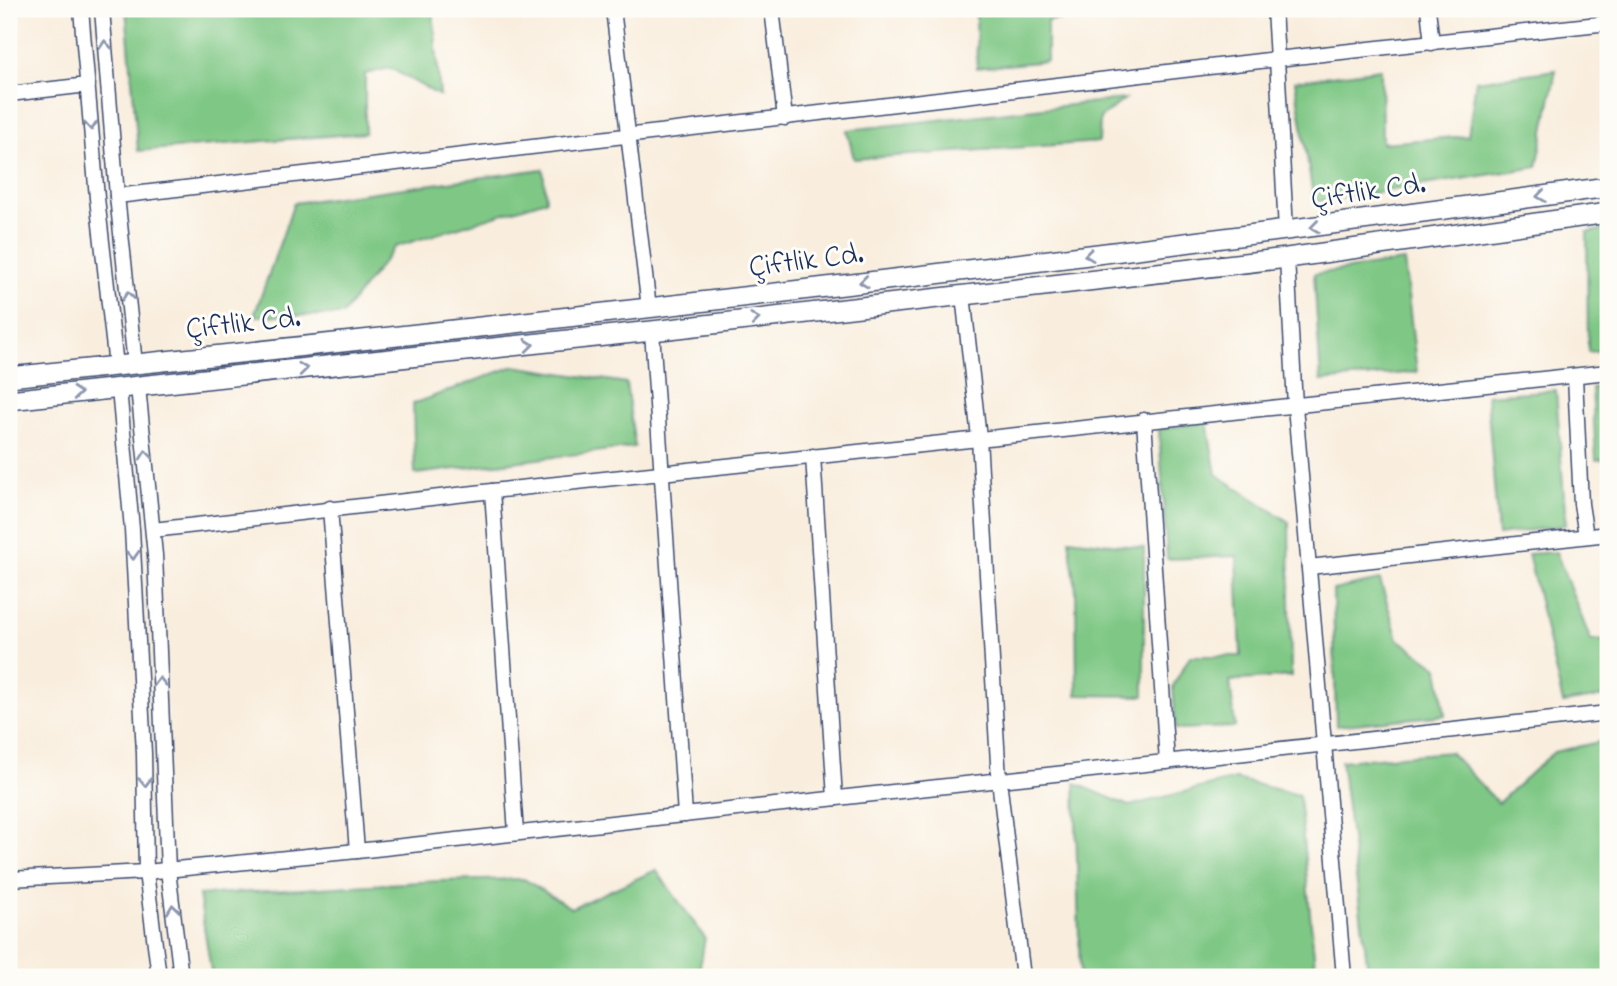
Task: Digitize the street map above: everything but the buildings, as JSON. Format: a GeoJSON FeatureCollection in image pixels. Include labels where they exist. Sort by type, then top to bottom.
{"type":"FeatureCollection","features":[{"type":"Feature","properties":{"kind":"street"},"geometry":{"type":"LineString","coordinates":[[81,9],[97,198],[153,530],[168,870],[181,977]]}},
{"type":"Feature","properties":{"kind":"street"},"geometry":{"type":"LineString","coordinates":[[102,9],[117,196],[126,365]]}},
{"type":"Feature","properties":{"kind":"street"},"geometry":{"type":"LineString","coordinates":[[613,9],[649,308]]}},
{"type":"Feature","properties":{"kind":"street"},"geometry":{"type":"LineString","coordinates":[[772,9],[785,118]]}},
{"type":"Feature","properties":{"kind":"street"},"geometry":{"type":"LineString","coordinates":[[1274,9],[1296,406],[1344,977]]}},
{"type":"Feature","properties":{"kind":"street"},"geometry":{"type":"LineString","coordinates":[[1428,9],[1432,43]]}},
{"type":"Feature","properties":{"kind":"street"},"geometry":{"type":"LineString","coordinates":[[1589,9],[1591,25]]}},
{"type":"Feature","properties":{"kind":"street"},"geometry":{"type":"LineString","coordinates":[[117,196],[1278,59],[1608,23]]}},
{"type":"Feature","properties":{"kind":"street"},"geometry":{"type":"LineString","coordinates":[[9,94],[88,85]]}},
{"type":"Feature","properties":{"kind":"street","name":"Çiftlik Cd."},"geometry":{"type":"LineString","coordinates":[[9,377],[649,308],[1286,231],[1608,187]]}},
{"type":"Feature","properties":{"kind":"street","name":"Çiftlik Cd."},"geometry":{"type":"LineString","coordinates":[[9,400],[652,331],[1287,258],[1608,213]]}},
{"type":"Feature","properties":{"kind":"street"},"geometry":{"type":"LineString","coordinates":[[963,295],[979,438],[999,780],[1023,977]]}},
{"type":"Feature","properties":{"kind":"street"},"geometry":{"type":"LineString","coordinates":[[652,331],[685,815]]}},
{"type":"Feature","properties":{"kind":"street"},"geometry":{"type":"LineString","coordinates":[[153,530],[330,508],[1608,372]]}},
{"type":"Feature","properties":{"kind":"street"},"geometry":{"type":"LineString","coordinates":[[1575,377],[1581,504],[1586,536]]}},
{"type":"Feature","properties":{"kind":"street"},"geometry":{"type":"LineString","coordinates":[[129,388],[132,529],[145,753],[146,872],[159,977]]}},
{"type":"Feature","properties":{"kind":"street"},"geometry":{"type":"LineString","coordinates":[[1144,420],[1167,762]]}},
{"type":"Feature","properties":{"kind":"street"},"geometry":{"type":"LineString","coordinates":[[813,456],[835,798]]}},
{"type":"Feature","properties":{"kind":"street"},"geometry":{"type":"LineString","coordinates":[[492,491],[516,833]]}},
{"type":"Feature","properties":{"kind":"street"},"geometry":{"type":"LineString","coordinates":[[330,508],[357,851]]}},
{"type":"Feature","properties":{"kind":"street"},"geometry":{"type":"LineString","coordinates":[[1309,567],[1608,534]]}},
{"type":"Feature","properties":{"kind":"street"},"geometry":{"type":"LineString","coordinates":[[9,880],[146,872],[357,851],[1608,713]]}},
{"type":"Feature","properties":{"kind":"green space"},"geometry":{"type":"Polygon","coordinates":[[[126,9],[433,9],[440,96],[390,68],[365,74],[365,133],[138,151],[126,9]]]}},
{"type":"Feature","properties":{"kind":"green space"},"geometry":{"type":"Polygon","coordinates":[[[976,9],[1100,9],[1101,14],[1047,21],[1047,61],[977,68],[976,9]]]}},
{"type":"Feature","properties":{"kind":"green space"},"geometry":{"type":"Polygon","coordinates":[[[1381,69],[1382,143],[1468,136],[1476,81],[1556,70],[1537,167],[1314,202],[1295,81],[1381,69]]]}},
{"type":"Feature","properties":{"kind":"green space"},"geometry":{"type":"Polygon","coordinates":[[[1125,99],[1100,118],[1099,142],[854,159],[847,130],[1125,99]]]}},
{"type":"Feature","properties":{"kind":"green space"},"geometry":{"type":"Polygon","coordinates":[[[543,169],[546,200],[395,247],[342,315],[254,316],[294,203],[543,169]]]}},
{"type":"Feature","properties":{"kind":"green space"},"geometry":{"type":"Polygon","coordinates":[[[1608,229],[1608,350],[1588,352],[1587,232],[1608,229]]]}},
{"type":"Feature","properties":{"kind":"green space"},"geometry":{"type":"Polygon","coordinates":[[[1404,261],[1417,372],[1321,381],[1314,274],[1404,261]]]}},
{"type":"Feature","properties":{"kind":"green space"},"geometry":{"type":"Polygon","coordinates":[[[514,366],[626,383],[635,447],[415,474],[413,404],[514,366]]]}},
{"type":"Feature","properties":{"kind":"green space"},"geometry":{"type":"Polygon","coordinates":[[[1608,386],[1608,459],[1596,460],[1592,388],[1608,386]]]}},
{"type":"Feature","properties":{"kind":"green space"},"geometry":{"type":"Polygon","coordinates":[[[1556,390],[1566,525],[1498,535],[1487,395],[1556,390]]]}},
{"type":"Feature","properties":{"kind":"green space"},"geometry":{"type":"Polygon","coordinates":[[[1207,422],[1216,474],[1289,522],[1291,676],[1230,681],[1235,727],[1176,729],[1173,686],[1190,656],[1241,656],[1237,556],[1167,559],[1159,429],[1207,422]]]}},
{"type":"Feature","properties":{"kind":"green space"},"geometry":{"type":"Polygon","coordinates":[[[1069,539],[1144,548],[1144,696],[1077,695],[1076,590],[1069,539]]]}},
{"type":"Feature","properties":{"kind":"green space"},"geometry":{"type":"Polygon","coordinates":[[[1556,552],[1591,641],[1608,640],[1608,696],[1563,703],[1528,554],[1556,552]]]}},
{"type":"Feature","properties":{"kind":"green space"},"geometry":{"type":"Polygon","coordinates":[[[1380,580],[1398,639],[1438,667],[1445,715],[1336,726],[1333,590],[1380,580]]]}},
{"type":"Feature","properties":{"kind":"green space"},"geometry":{"type":"Polygon","coordinates":[[[1608,740],[1608,977],[1369,977],[1341,761],[1450,752],[1498,803],[1554,752],[1608,740]]]}},
{"type":"Feature","properties":{"kind":"green space"},"geometry":{"type":"Polygon","coordinates":[[[1235,779],[1299,795],[1316,977],[1080,977],[1075,783],[1129,806],[1235,779]]]}},
{"type":"Feature","properties":{"kind":"green space"},"geometry":{"type":"Polygon","coordinates":[[[656,870],[705,938],[698,977],[212,977],[199,895],[438,881],[524,879],[571,908],[656,870]]]}}]}
